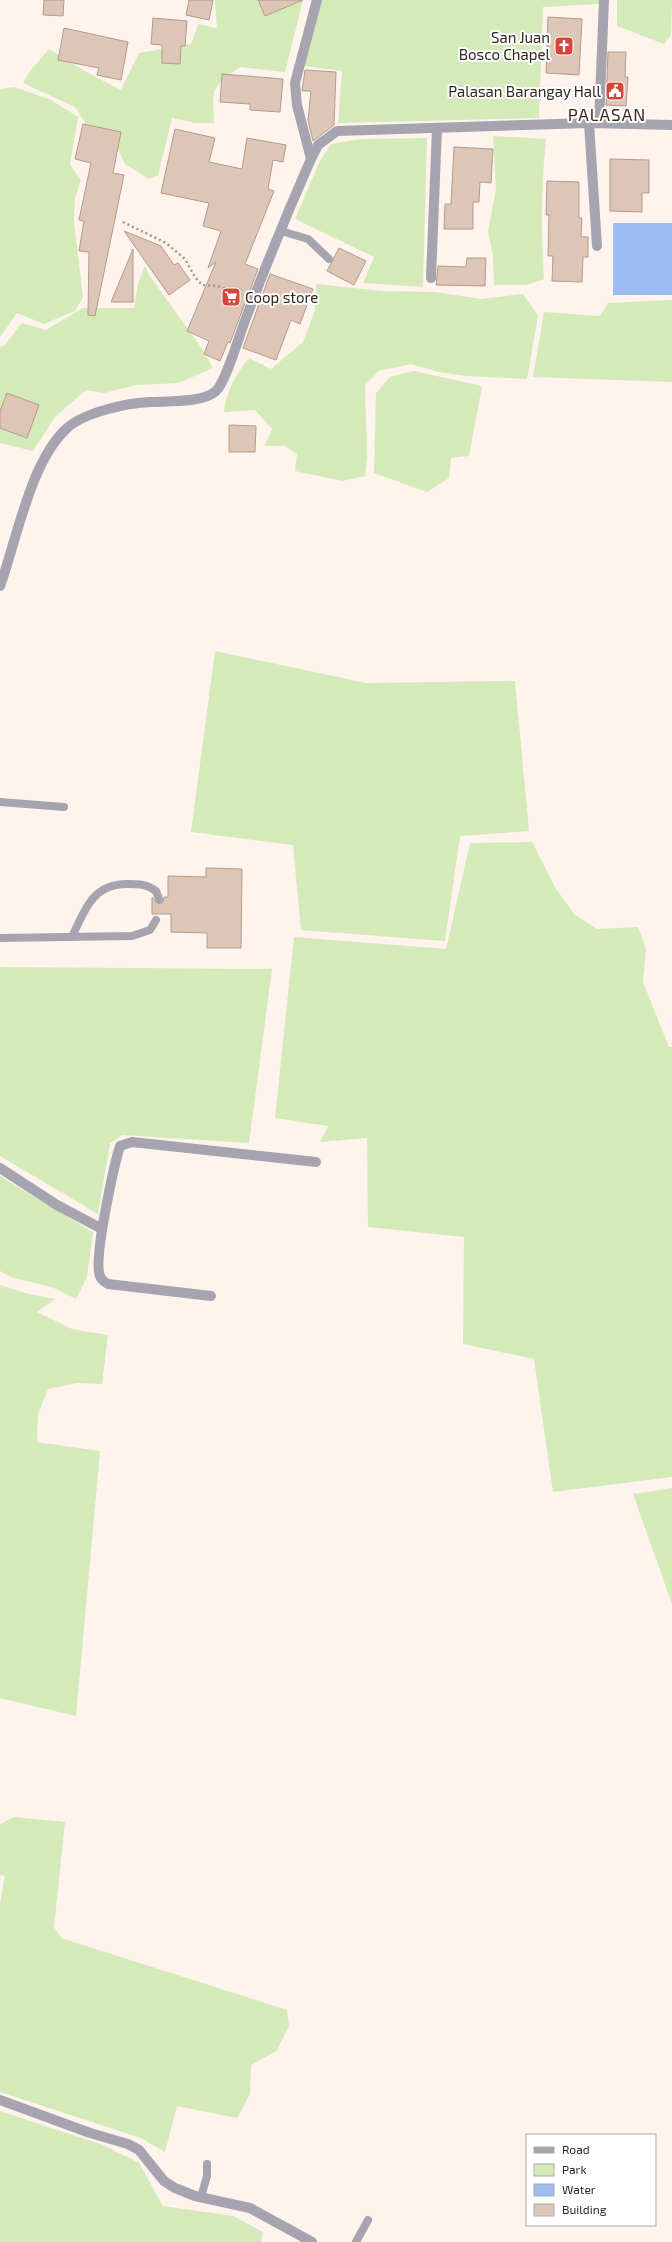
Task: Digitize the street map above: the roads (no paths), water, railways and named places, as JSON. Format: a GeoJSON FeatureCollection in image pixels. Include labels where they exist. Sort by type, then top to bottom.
{"type":"FeatureCollection","features":[{"type":"Feature","properties":{"kind":"street"},"geometry":{"type":"LineString","coordinates":[[311,159],[297,105],[294,83],[317,0]]}},
{"type":"Feature","properties":{"kind":"street"},"geometry":{"type":"LineString","coordinates":[[597,246],[594,123],[604,0]]}},
{"type":"Feature","properties":{"kind":"street"},"geometry":{"type":"LineString","coordinates":[[0,586],[3,568],[33,482],[49,448],[67,428],[90,414],[146,402],[201,399],[216,391],[224,377],[254,298],[311,159],[318,145],[337,131],[594,123],[672,125]]}},
{"type":"Feature","properties":{"kind":"street"},"geometry":{"type":"LineString","coordinates":[[431,278],[437,128]]}},
{"type":"Feature","properties":{"kind":"street"},"geometry":{"type":"LineString","coordinates":[[212,1296],[108,1284],[99,1275],[102,1229],[120,1146],[132,1142],[316,1162]]}},
{"type":"Feature","properties":{"kind":"street"},"geometry":{"type":"LineString","coordinates":[[0,1168],[57,1205],[102,1229]]}},
{"type":"Feature","properties":{"kind":"street"},"geometry":{"type":"LineString","coordinates":[[0,2100],[90,2133],[128,2144],[139,2150],[164,2181],[175,2188],[201,2197],[250,2208],[312,2242]]}},
{"type":"Feature","properties":{"kind":"lane"},"geometry":{"type":"LineString","coordinates":[[281,231],[308,239],[329,259]]}},
{"type":"Feature","properties":{"kind":"lane"},"geometry":{"type":"LineString","coordinates":[[0,802],[64,807]]}},
{"type":"Feature","properties":{"kind":"lane"},"geometry":{"type":"LineString","coordinates":[[72,937],[92,899],[106,887],[141,884],[156,891],[159,899]]}},
{"type":"Feature","properties":{"kind":"lane"},"geometry":{"type":"LineString","coordinates":[[0,938],[132,936],[150,930],[156,920]]}},
{"type":"Feature","properties":{"kind":"lane"},"geometry":{"type":"LineString","coordinates":[[201,2197],[207,2176],[207,2164]]}},
{"type":"Feature","properties":{"kind":"lane"},"geometry":{"type":"LineString","coordinates":[[356,2242],[368,2220]]}},
{"type":"Feature","properties":{"kind":"water"},"geometry":{"type":"Polygon","coordinates":[[[613,223],[672,223],[672,295],[613,295],[613,223]]]}},
{"type":"Feature","properties":{"kind":"place","name":"San Juan Bosco Chapel"},"geometry":{"type":"Point","coordinates":[564,46]}},
{"type":"Feature","properties":{"kind":"place","name":"Palasan Barangay Hall"},"geometry":{"type":"Point","coordinates":[615,91]}},
{"type":"Feature","properties":{"kind":"place","name":"Coop store"},"geometry":{"type":"Point","coordinates":[231,297]}},
{"type":"Feature","properties":{"kind":"district","name":"PALASAN"},"geometry":{"type":"Point","coordinates":[607,114]}}]}
